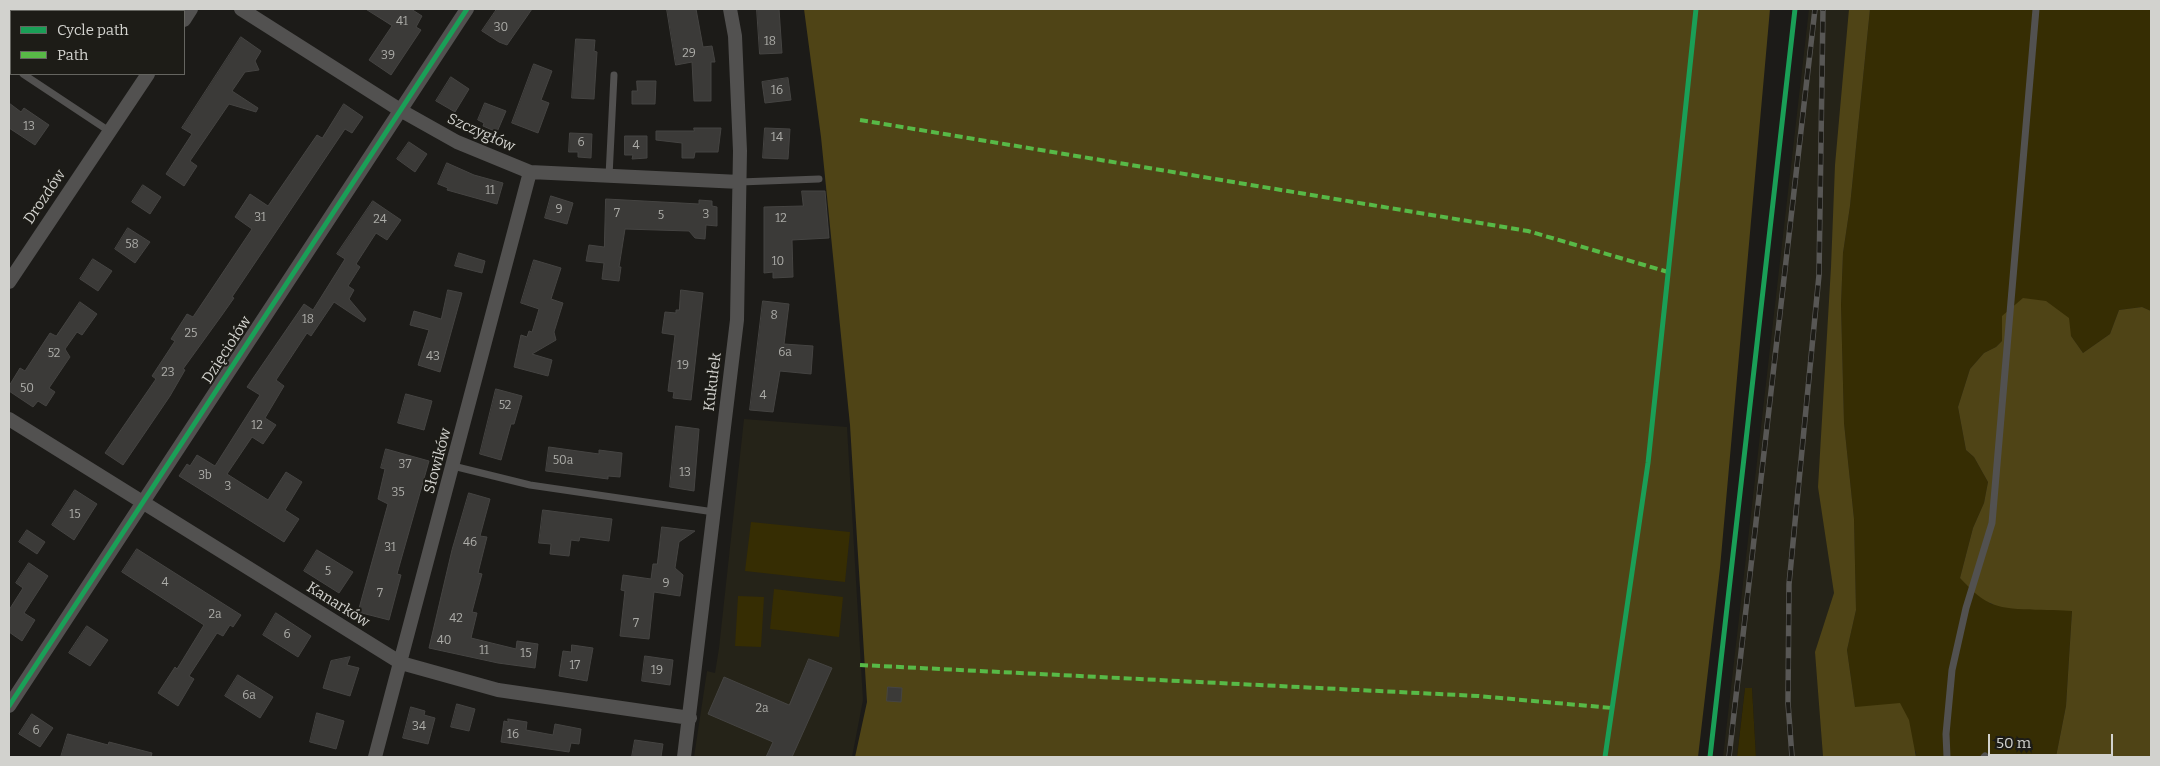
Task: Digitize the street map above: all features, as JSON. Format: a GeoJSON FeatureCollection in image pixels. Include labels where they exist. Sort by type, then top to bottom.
{"type":"FeatureCollection","features":[{"type":"Feature","properties":{"kind":"street","name":"Szczygłów"},"geometry":{"type":"LineString","coordinates":[[241,9],[400,110],[457,142],[530,172],[740,182]]}},
{"type":"Feature","properties":{"kind":"street","name":"Dzięciołów"},"geometry":{"type":"LineString","coordinates":[[9,706],[467,9]]}},
{"type":"Feature","properties":{"kind":"street","name":"Kukułek"},"geometry":{"type":"LineString","coordinates":[[684,757],[737,320],[740,182],[735,36],[730,9]]}},
{"type":"Feature","properties":{"kind":"street","name":"Drozdów"},"geometry":{"type":"LineString","coordinates":[[9,282],[147,75]]}},
{"type":"Feature","properties":{"kind":"street","name":"Słowików"},"geometry":{"type":"LineString","coordinates":[[375,757],[530,172]]}},
{"type":"Feature","properties":{"kind":"street","name":"Kanarków"},"geometry":{"type":"LineString","coordinates":[[9,418],[401,664],[498,690],[690,718]]}},
{"type":"Feature","properties":{"kind":"lane"},"geometry":{"type":"LineString","coordinates":[[1947,757],[1946,734],[1952,670],[1966,608],[1992,523],[2036,9]]}},
{"type":"Feature","properties":{"kind":"lane"},"geometry":{"type":"LineString","coordinates":[[608,176],[614,74]]}},
{"type":"Feature","properties":{"kind":"lane"},"geometry":{"type":"LineString","coordinates":[[24,75],[109,131]]}},
{"type":"Feature","properties":{"kind":"lane"},"geometry":{"type":"LineString","coordinates":[[740,182],[818,179]]}},
{"type":"Feature","properties":{"kind":"lane"},"geometry":{"type":"LineString","coordinates":[[453,466],[530,486],[714,512]]}},
{"type":"Feature","properties":{"kind":"shaded area"},"geometry":{"type":"Polygon","coordinates":[[[804,9],[1770,9],[1720,568],[1698,757],[855,757],[867,702],[850,425],[821,137],[804,9]]]}},
{"type":"Feature","properties":{"kind":"shaded area"},"geometry":{"type":"Polygon","coordinates":[[[1809,9],[2151,9],[2151,757],[1756,757],[1752,688],[1745,688],[1737,757],[1723,757],[1809,9]]]}},
{"type":"Feature","properties":{"kind":"shaded area"},"geometry":{"type":"Polygon","coordinates":[[[1849,9],[1870,9],[1850,206],[1843,253],[1841,305],[1844,423],[1854,519],[1856,610],[1847,650],[1855,707],[1900,703],[1909,720],[1916,757],[1823,756],[1815,652],[1834,593],[1818,487],[1835,165],[1849,9]]]}},
{"type":"Feature","properties":{"kind":"shaded area"},"geometry":{"type":"Polygon","coordinates":[[[1870,9],[2151,9],[2151,311],[2142,307],[2119,310],[2110,334],[2083,353],[2071,336],[2002,316],[2002,341],[1996,347],[1984,353],[1970,369],[1958,407],[1966,450],[1974,457],[1988,482],[1984,503],[1973,528],[1960,578],[1991,604],[2010,607],[2072,610],[2066,706],[2056,757],[1916,757],[1916,752],[1855,707],[1847,650],[1856,610],[1854,519],[1844,423],[1841,305],[1843,253],[1850,206],[1870,9]]]}},
{"type":"Feature","properties":{"kind":"shaded area"},"geometry":{"type":"Polygon","coordinates":[[[2023,298],[2046,301],[2069,318],[2071,336],[2083,353],[2110,334],[2119,310],[2142,307],[2151,311],[2151,757],[2056,757],[2066,706],[2072,611],[2018,609],[1998,606],[1981,598],[1960,578],[1973,528],[1984,503],[1988,482],[1974,457],[1966,450],[1958,407],[1970,369],[1984,353],[1996,347],[2002,341],[2002,316],[2023,298]]]}},
{"type":"Feature","properties":{"kind":"shaded area"},"geometry":{"type":"Polygon","coordinates":[[[744,419],[847,427],[863,700],[852,757],[694,757],[707,671],[715,673],[719,648],[744,419]]]}},
{"type":"Feature","properties":{"kind":"shaded area"},"geometry":{"type":"Polygon","coordinates":[[[751,522],[850,532],[845,582],[745,571],[751,522]]]}},
{"type":"Feature","properties":{"kind":"shaded area"},"geometry":{"type":"Polygon","coordinates":[[[774,589],[843,597],[839,637],[770,629],[774,589]]]}},
{"type":"Feature","properties":{"kind":"shaded area"},"geometry":{"type":"Polygon","coordinates":[[[738,596],[764,597],[761,647],[735,646],[738,596]]]}},
{"type":"Feature","properties":{"kind":"shaded area"},"geometry":{"type":"Polygon","coordinates":[[[1745,688],[1752,688],[1756,757],[1737,757],[1745,688]]]}},
{"type":"Feature","properties":{"kind":"building"},"geometry":{"type":"Polygon","coordinates":[[[366,9],[411,9],[422,16],[416,27],[421,30],[391,75],[369,60],[392,26],[366,9]]]}},
{"type":"Feature","properties":{"kind":"building"},"geometry":{"type":"Polygon","coordinates":[[[497,9],[532,9],[507,45],[482,31],[497,9]]]}},
{"type":"Feature","properties":{"kind":"building"},"geometry":{"type":"Polygon","coordinates":[[[667,9],[696,9],[703,47],[712,46],[715,62],[711,62],[711,101],[694,101],[692,62],[676,65],[667,9]]]}},
{"type":"Feature","properties":{"kind":"building"},"geometry":{"type":"Polygon","coordinates":[[[757,9],[779,9],[782,53],[760,54],[757,9]]]}},
{"type":"Feature","properties":{"kind":"building"},"geometry":{"type":"Polygon","coordinates":[[[241,37],[261,51],[255,61],[259,70],[245,72],[232,91],[258,108],[256,112],[229,104],[190,161],[197,166],[184,186],[166,174],[192,134],[182,128],[241,37]]]}},
{"type":"Feature","properties":{"kind":"building"},"geometry":{"type":"Polygon","coordinates":[[[576,39],[595,40],[594,51],[597,52],[594,99],[572,98],[576,39]]]}},
{"type":"Feature","properties":{"kind":"building"},"geometry":{"type":"Polygon","coordinates":[[[534,64],[552,71],[541,100],[549,103],[538,133],[512,123],[534,64]]]}},
{"type":"Feature","properties":{"kind":"building"},"geometry":{"type":"Polygon","coordinates":[[[451,77],[469,89],[455,112],[436,101],[451,77]]]}},
{"type":"Feature","properties":{"kind":"building"},"geometry":{"type":"Polygon","coordinates":[[[788,78],[791,100],[765,103],[762,82],[788,78]]]}},
{"type":"Feature","properties":{"kind":"building"},"geometry":{"type":"Polygon","coordinates":[[[637,81],[656,81],[655,104],[632,104],[632,91],[637,91],[637,81]]]}},
{"type":"Feature","properties":{"kind":"building"},"geometry":{"type":"Polygon","coordinates":[[[9,103],[21,112],[24,108],[49,125],[35,145],[9,128],[9,103]]]}},
{"type":"Feature","properties":{"kind":"building"},"geometry":{"type":"Polygon","coordinates":[[[485,103],[506,111],[497,132],[483,126],[484,123],[478,120],[485,103]]]}},
{"type":"Feature","properties":{"kind":"building"},"geometry":{"type":"Polygon","coordinates":[[[344,104],[363,117],[352,133],[345,129],[232,297],[234,298],[183,369],[185,370],[170,396],[123,465],[105,453],[156,379],[152,376],[175,341],[171,339],[187,314],[193,317],[252,229],[235,217],[250,194],[268,206],[317,135],[322,138],[344,104]]]}},
{"type":"Feature","properties":{"kind":"building"},"geometry":{"type":"Polygon","coordinates":[[[694,128],[721,128],[718,152],[695,152],[694,158],[682,158],[682,143],[656,140],[656,131],[694,131],[694,128]]]}},
{"type":"Feature","properties":{"kind":"building"},"geometry":{"type":"Polygon","coordinates":[[[765,128],[790,129],[788,159],[763,158],[765,128]]]}},
{"type":"Feature","properties":{"kind":"building"},"geometry":{"type":"Polygon","coordinates":[[[570,133],[592,134],[591,158],[578,157],[578,152],[569,152],[570,133]]]}},
{"type":"Feature","properties":{"kind":"building"},"geometry":{"type":"Polygon","coordinates":[[[625,136],[647,136],[647,158],[632,159],[633,155],[625,155],[625,136]]]}},
{"type":"Feature","properties":{"kind":"building"},"geometry":{"type":"Polygon","coordinates":[[[409,142],[427,154],[415,172],[397,159],[409,142]]]}},
{"type":"Feature","properties":{"kind":"building"},"geometry":{"type":"Polygon","coordinates":[[[447,163],[474,175],[503,183],[497,204],[447,190],[448,188],[438,184],[447,163]]]}},
{"type":"Feature","properties":{"kind":"building"},"geometry":{"type":"Polygon","coordinates":[[[143,185],[161,197],[150,214],[132,202],[143,185]]]}},
{"type":"Feature","properties":{"kind":"building"},"geometry":{"type":"Polygon","coordinates":[[[802,191],[825,191],[829,238],[792,240],[793,277],[773,278],[773,272],[764,273],[764,207],[803,206],[802,191]]]}},
{"type":"Feature","properties":{"kind":"building"},"geometry":{"type":"Polygon","coordinates":[[[551,196],[573,203],[567,224],[545,218],[551,196]]]}},
{"type":"Feature","properties":{"kind":"building"},"geometry":{"type":"Polygon","coordinates":[[[606,199],[699,204],[699,200],[712,201],[712,206],[717,207],[717,226],[706,225],[705,239],[695,238],[689,231],[625,229],[619,267],[621,267],[619,281],[602,279],[604,263],[586,261],[589,245],[604,247],[606,199]]]}},
{"type":"Feature","properties":{"kind":"building"},"geometry":{"type":"Polygon","coordinates":[[[373,201],[401,220],[387,240],[376,233],[356,264],[360,267],[348,286],[354,290],[349,299],[366,319],[364,322],[334,302],[311,336],[307,333],[276,380],[284,386],[265,418],[276,425],[263,444],[252,437],[227,474],[268,500],[286,472],[302,482],[285,510],[299,519],[284,542],[179,476],[187,464],[190,466],[197,455],[215,466],[260,395],[247,387],[304,304],[313,310],[345,259],[337,254],[373,201]]]}},
{"type":"Feature","properties":{"kind":"building"},"geometry":{"type":"Polygon","coordinates":[[[128,228],[150,242],[135,263],[115,249],[128,228]]]}},
{"type":"Feature","properties":{"kind":"building"},"geometry":{"type":"Polygon","coordinates":[[[459,253],[485,261],[482,273],[455,266],[459,253]]]}},
{"type":"Feature","properties":{"kind":"building"},"geometry":{"type":"Polygon","coordinates":[[[93,259],[112,271],[98,291],[80,279],[93,259]]]}},
{"type":"Feature","properties":{"kind":"building"},"geometry":{"type":"Polygon","coordinates":[[[534,260],[561,268],[551,299],[563,303],[554,332],[556,340],[532,354],[552,360],[548,376],[514,367],[521,335],[527,337],[529,331],[532,332],[539,309],[521,303],[534,260]]]}},
{"type":"Feature","properties":{"kind":"building"},"geometry":{"type":"Polygon","coordinates":[[[448,290],[462,293],[440,372],[418,365],[429,330],[410,325],[414,311],[441,319],[448,290]]]}},
{"type":"Feature","properties":{"kind":"building"},"geometry":{"type":"Polygon","coordinates":[[[681,290],[703,293],[691,400],[673,398],[674,392],[668,391],[675,335],[662,333],[665,312],[676,313],[676,310],[679,310],[681,290]]]}},
{"type":"Feature","properties":{"kind":"building"},"geometry":{"type":"Polygon","coordinates":[[[763,301],[789,304],[784,344],[813,346],[811,374],[780,371],[773,412],[750,410],[763,301]]]}},
{"type":"Feature","properties":{"kind":"building"},"geometry":{"type":"Polygon","coordinates":[[[80,302],[97,314],[82,335],[77,332],[65,349],[70,357],[49,388],[55,392],[46,406],[38,401],[33,407],[9,391],[9,386],[20,368],[25,371],[50,333],[56,336],[80,302]]]}},
{"type":"Feature","properties":{"kind":"building"},"geometry":{"type":"Polygon","coordinates":[[[496,389],[522,396],[514,424],[511,424],[501,460],[480,454],[496,389]]]}},
{"type":"Feature","properties":{"kind":"building"},"geometry":{"type":"Polygon","coordinates":[[[406,394],[432,401],[424,430],[398,423],[406,394]]]}},
{"type":"Feature","properties":{"kind":"building"},"geometry":{"type":"Polygon","coordinates":[[[676,426],[699,429],[694,491],[670,487],[676,426]]]}},
{"type":"Feature","properties":{"kind":"building"},"geometry":{"type":"Polygon","coordinates":[[[549,447],[599,454],[599,450],[622,453],[620,477],[608,476],[608,479],[546,471],[549,447]]]}},
{"type":"Feature","properties":{"kind":"building"},"geometry":{"type":"Polygon","coordinates":[[[386,449],[429,461],[397,574],[401,575],[389,620],[358,612],[388,504],[378,499],[385,469],[381,468],[386,449]]]}},
{"type":"Feature","properties":{"kind":"building"},"geometry":{"type":"Polygon","coordinates":[[[75,490],[97,504],[74,540],[52,525],[75,490]]]}},
{"type":"Feature","properties":{"kind":"building"},"geometry":{"type":"Polygon","coordinates":[[[469,493],[490,499],[480,536],[487,537],[478,573],[482,574],[472,612],[477,613],[471,638],[516,649],[517,641],[538,644],[535,668],[498,663],[429,648],[452,550],[469,493]]]}},
{"type":"Feature","properties":{"kind":"building"},"geometry":{"type":"Polygon","coordinates":[[[543,510],[612,519],[609,541],[580,537],[579,541],[571,540],[569,556],[550,554],[551,544],[539,543],[543,510]]]}},
{"type":"Feature","properties":{"kind":"building"},"geometry":{"type":"Polygon","coordinates":[[[662,527],[695,531],[679,542],[675,568],[683,575],[680,596],[654,592],[649,639],[620,636],[625,591],[621,590],[623,575],[651,579],[653,564],[657,564],[662,527]]]}},
{"type":"Feature","properties":{"kind":"building"},"geometry":{"type":"Polygon","coordinates":[[[27,530],[45,542],[37,554],[19,542],[27,530]]]}},
{"type":"Feature","properties":{"kind":"building"},"geometry":{"type":"Polygon","coordinates":[[[137,549],[241,615],[233,627],[230,625],[223,636],[217,633],[189,676],[194,679],[178,706],[158,693],[175,667],[177,669],[204,625],[122,572],[137,549]]]}},
{"type":"Feature","properties":{"kind":"building"},"geometry":{"type":"Polygon","coordinates":[[[317,550],[353,572],[339,593],[304,571],[317,550]]]}},
{"type":"Feature","properties":{"kind":"building"},"geometry":{"type":"Polygon","coordinates":[[[29,563],[48,576],[24,613],[35,620],[22,641],[9,632],[9,610],[23,588],[16,583],[29,563]]]}},
{"type":"Feature","properties":{"kind":"building"},"geometry":{"type":"Polygon","coordinates":[[[276,613],[311,636],[298,657],[263,635],[276,613]]]}},
{"type":"Feature","properties":{"kind":"building"},"geometry":{"type":"Polygon","coordinates":[[[87,626],[108,640],[90,666],[69,653],[87,626]]]}},
{"type":"Feature","properties":{"kind":"building"},"geometry":{"type":"Polygon","coordinates":[[[572,645],[593,648],[587,681],[559,676],[563,651],[571,652],[572,645]]]}},
{"type":"Feature","properties":{"kind":"building"},"geometry":{"type":"Polygon","coordinates":[[[645,656],[673,660],[670,685],[642,681],[645,656]]]}},
{"type":"Feature","properties":{"kind":"building"},"geometry":{"type":"Polygon","coordinates":[[[350,657],[347,665],[359,668],[350,696],[323,688],[331,661],[350,657]]]}},
{"type":"Feature","properties":{"kind":"building"},"geometry":{"type":"Polygon","coordinates":[[[809,659],[832,668],[792,757],[766,757],[773,742],[708,714],[724,677],[789,705],[809,659]]]}},
{"type":"Feature","properties":{"kind":"building"},"geometry":{"type":"Polygon","coordinates":[[[238,675],[273,697],[260,718],[225,696],[238,675]]]}},
{"type":"Feature","properties":{"kind":"building"},"geometry":{"type":"Polygon","coordinates":[[[888,687],[902,688],[901,702],[887,701],[888,687]]]}},
{"type":"Feature","properties":{"kind":"building"},"geometry":{"type":"Polygon","coordinates":[[[457,704],[475,709],[469,731],[451,727],[457,704]]]}},
{"type":"Feature","properties":{"kind":"building"},"geometry":{"type":"Polygon","coordinates":[[[411,707],[425,711],[424,715],[435,718],[428,744],[403,738],[411,707]]]}},
{"type":"Feature","properties":{"kind":"building"},"geometry":{"type":"Polygon","coordinates":[[[317,713],[344,721],[336,749],[310,742],[317,713]]]}},
{"type":"Feature","properties":{"kind":"building"},"geometry":{"type":"Polygon","coordinates":[[[32,714],[53,728],[40,747],[19,734],[32,714]]]}},
{"type":"Feature","properties":{"kind":"building"},"geometry":{"type":"Polygon","coordinates":[[[508,719],[527,722],[526,730],[553,735],[555,724],[581,729],[579,744],[571,743],[569,752],[501,742],[504,721],[508,722],[508,719]]]}},
{"type":"Feature","properties":{"kind":"building"},"geometry":{"type":"Polygon","coordinates":[[[68,734],[108,745],[109,742],[152,753],[151,757],[61,757],[68,734]]]}},
{"type":"Feature","properties":{"kind":"building"},"geometry":{"type":"Polygon","coordinates":[[[635,740],[663,744],[661,757],[632,757],[635,740]]]}},
{"type":"Feature","properties":{"kind":"railway"},"geometry":{"type":"LineString","coordinates":[[1729,757],[1815,9]]}},
{"type":"Feature","properties":{"kind":"railway"},"geometry":{"type":"LineString","coordinates":[[1792,757],[1788,703],[1789,584],[1819,275],[1823,9]]}},
{"type":"Feature","properties":{"kind":"marked path"},"geometry":{"type":"LineString","coordinates":[[860,120],[1528,231],[1668,272]]}},
{"type":"Feature","properties":{"kind":"marked path"},"geometry":{"type":"LineString","coordinates":[[860,665],[1478,696],[1612,708]]}},
{"type":"Feature","properties":{"kind":"cycle path"},"geometry":{"type":"LineString","coordinates":[[9,706],[467,9]]}},
{"type":"Feature","properties":{"kind":"cycle path"},"geometry":{"type":"LineString","coordinates":[[1605,757],[1648,463],[1696,9]]}},
{"type":"Feature","properties":{"kind":"cycle path"},"geometry":{"type":"LineString","coordinates":[[1710,757],[1795,9]]}}]}
